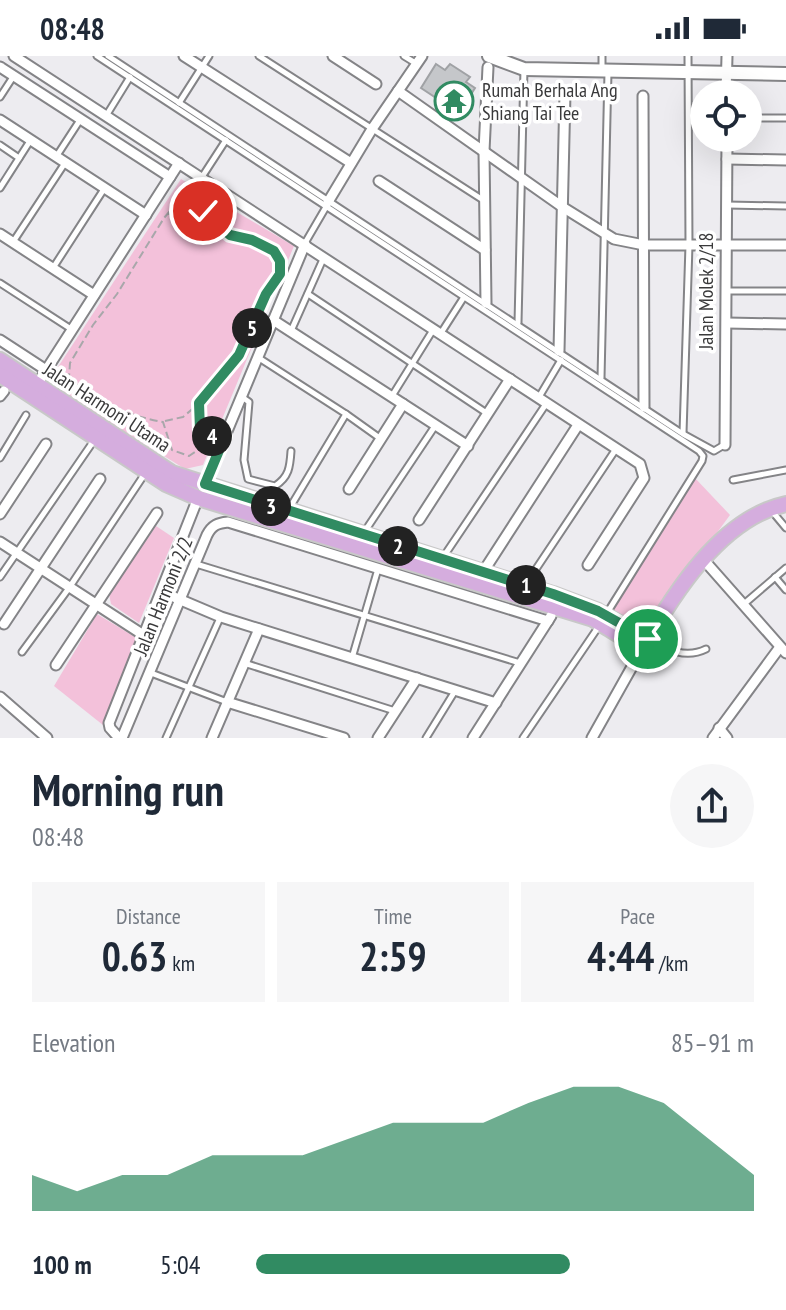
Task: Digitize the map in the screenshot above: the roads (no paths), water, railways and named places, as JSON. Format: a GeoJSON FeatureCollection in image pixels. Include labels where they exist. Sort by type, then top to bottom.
{"type":"FeatureCollection","features":[{"type":"Feature","properties":{"kind":"main road","name":"Jalan Harmoni Utama"},"geometry":{"type":"LineString","coordinates":[[0,360],[95,439],[166,484],[198,498],[560,602]]}},
{"type":"Feature","properties":{"kind":"main road","name":"Jalan Harmoni Utama"},"geometry":{"type":"LineString","coordinates":[[0,375],[34,390],[172,473],[526,585],[603,619],[645,644]]}},
{"type":"Feature","properties":{"kind":"main road"},"geometry":{"type":"LineString","coordinates":[[645,644],[703,559],[722,537],[769,508],[786,504]]}},
{"type":"Feature","properties":{"kind":"street"},"geometry":{"type":"LineString","coordinates":[[14,56],[640,464],[644,478],[588,565]]}},
{"type":"Feature","properties":{"kind":"street"},"geometry":{"type":"LineString","coordinates":[[184,56],[351,163]]}},
{"type":"Feature","properties":{"kind":"street"},"geometry":{"type":"LineString","coordinates":[[333,56],[376,84]]}},
{"type":"Feature","properties":{"kind":"street"},"geometry":{"type":"LineString","coordinates":[[559,56],[559,70]]}},
{"type":"Feature","properties":{"kind":"street"},"geometry":{"type":"LineString","coordinates":[[726,80],[727,56]]}},
{"type":"Feature","properties":{"kind":"street"},"geometry":{"type":"LineString","coordinates":[[327,205],[372,129],[420,60]]}},
{"type":"Feature","properties":{"kind":"street"},"geometry":{"type":"LineString","coordinates":[[486,303],[484,151],[489,62],[559,70],[786,74]]}},
{"type":"Feature","properties":{"kind":"street"},"geometry":{"type":"LineString","coordinates":[[0,67],[170,177]]}},
{"type":"Feature","properties":{"kind":"street"},"geometry":{"type":"LineString","coordinates":[[398,91],[564,208],[625,243],[786,245]]}},
{"type":"Feature","properties":{"kind":"street"},"geometry":{"type":"LineString","coordinates":[[560,356],[565,93]]}},
{"type":"Feature","properties":{"kind":"street"},"geometry":{"type":"LineString","coordinates":[[643,96],[644,407]]}},
{"type":"Feature","properties":{"kind":"street"},"geometry":{"type":"LineString","coordinates":[[0,120],[146,215]]}},
{"type":"Feature","properties":{"kind":"street","name":"Jalan Molek 2/18"},"geometry":{"type":"LineString","coordinates":[[725,445],[727,152]]}},
{"type":"Feature","properties":{"kind":"street"},"geometry":{"type":"LineString","coordinates":[[727,159],[786,160]]}},
{"type":"Feature","properties":{"kind":"street"},"geometry":{"type":"LineString","coordinates":[[34,390],[179,163]]}},
{"type":"Feature","properties":{"kind":"street"},"geometry":{"type":"LineString","coordinates":[[379,181],[485,250]]}},
{"type":"Feature","properties":{"kind":"street"},"geometry":{"type":"LineString","coordinates":[[0,234],[94,295]]}},
{"type":"Feature","properties":{"kind":"street"},"geometry":{"type":"LineString","coordinates":[[205,484],[305,244]]}},
{"type":"Feature","properties":{"kind":"street"},"geometry":{"type":"LineString","coordinates":[[273,320],[468,446]]}},
{"type":"Feature","properties":{"kind":"street"},"geometry":{"type":"LineString","coordinates":[[727,323],[786,324]]}},
{"type":"Feature","properties":{"kind":"street"},"geometry":{"type":"LineString","coordinates":[[0,340],[46,370]]}},
{"type":"Feature","properties":{"kind":"street"},"geometry":{"type":"LineString","coordinates":[[419,520],[510,379]]}},
{"type":"Feature","properties":{"kind":"street"},"geometry":{"type":"LineString","coordinates":[[349,489],[403,404]]}},
{"type":"Feature","properties":{"kind":"street"},"geometry":{"type":"LineString","coordinates":[[483,572],[578,425]]}},
{"type":"Feature","properties":{"kind":"street"},"geometry":{"type":"LineString","coordinates":[[0,514],[46,444]]}},
{"type":"Feature","properties":{"kind":"street"},"geometry":{"type":"LineString","coordinates":[[4,624],[100,479]]}},
{"type":"Feature","properties":{"kind":"street"},"geometry":{"type":"LineString","coordinates":[[120,738],[109,723],[198,498]]}},
{"type":"Feature","properties":{"kind":"street"},"geometry":{"type":"LineString","coordinates":[[56,665],[93,604],[157,513]]}},
{"type":"Feature","properties":{"kind":"street","name":"Jalan Harmoni 2/2"},"geometry":{"type":"LineString","coordinates":[[120,738],[151,673],[194,563],[210,529],[215,525],[228,522],[548,621]]}},
{"type":"Feature","properties":{"kind":"street"},"geometry":{"type":"LineString","coordinates":[[0,542],[145,636]]}},
{"type":"Feature","properties":{"kind":"street"},"geometry":{"type":"LineString","coordinates":[[703,559],[783,650],[713,738]]}},
{"type":"Feature","properties":{"kind":"street"},"geometry":{"type":"LineString","coordinates":[[161,595],[221,617],[496,703]]}},
{"type":"Feature","properties":{"kind":"street"},"geometry":{"type":"LineString","coordinates":[[473,738],[560,602]]}},
{"type":"Feature","properties":{"kind":"street"},"geometry":{"type":"LineString","coordinates":[[212,738],[259,629]]}},
{"type":"Feature","properties":{"kind":"street"},"geometry":{"type":"LineString","coordinates":[[592,738],[645,644]]}},
{"type":"Feature","properties":{"kind":"street"},"geometry":{"type":"LineString","coordinates":[[378,738],[417,678]]}},
{"type":"Feature","properties":{"kind":"street"},"geometry":{"type":"LineString","coordinates":[[0,697],[47,738]]}},
{"type":"Feature","properties":{"kind":"street"},"geometry":{"type":"LineString","coordinates":[[227,702],[344,738]]}},
{"type":"Feature","properties":{"kind":"street"},"geometry":{"type":"LineString","coordinates":[[719,728],[727,738]]}},
{"type":"Feature","properties":{"kind":"lane"},"geometry":{"type":"LineString","coordinates":[[97,56],[518,324],[703,456],[603,619],[523,738]]}},
{"type":"Feature","properties":{"kind":"lane"},"geometry":{"type":"LineString","coordinates":[[108,56],[464,297],[601,379],[707,449],[714,451],[725,445]]}},
{"type":"Feature","properties":{"kind":"lane"},"geometry":{"type":"LineString","coordinates":[[179,103],[209,56]]}},
{"type":"Feature","properties":{"kind":"lane"},"geometry":{"type":"LineString","coordinates":[[259,56],[484,201]]}},
{"type":"Feature","properties":{"kind":"lane"},"geometry":{"type":"LineString","coordinates":[[404,56],[420,60]]}},
{"type":"Feature","properties":{"kind":"lane"},"geometry":{"type":"LineString","coordinates":[[601,379],[605,70],[602,56]]}},
{"type":"Feature","properties":{"kind":"lane"},"geometry":{"type":"LineString","coordinates":[[683,434],[689,245],[688,56]]}},
{"type":"Feature","properties":{"kind":"lane"},"geometry":{"type":"LineString","coordinates":[[518,324],[521,178],[519,64]]}},
{"type":"Feature","properties":{"kind":"lane"},"geometry":{"type":"LineString","coordinates":[[0,97],[14,76]]}},
{"type":"Feature","properties":{"kind":"lane"},"geometry":{"type":"LineString","coordinates":[[106,116],[130,77]]}},
{"type":"Feature","properties":{"kind":"lane"},"geometry":{"type":"LineString","coordinates":[[762,118],[786,118]]}},
{"type":"Feature","properties":{"kind":"lane"},"geometry":{"type":"LineString","coordinates":[[13,243],[80,119]]}},
{"type":"Feature","properties":{"kind":"lane"},"geometry":{"type":"LineString","coordinates":[[0,188],[31,140]]}},
{"type":"Feature","properties":{"kind":"lane"},"geometry":{"type":"LineString","coordinates":[[202,177],[226,140]]}},
{"type":"Feature","properties":{"kind":"lane"},"geometry":{"type":"LineString","coordinates":[[0,145],[20,158]]}},
{"type":"Feature","properties":{"kind":"lane"},"geometry":{"type":"LineString","coordinates":[[52,268],[105,188]]}},
{"type":"Feature","properties":{"kind":"lane"},"geometry":{"type":"LineString","coordinates":[[305,244],[327,205]]}},
{"type":"Feature","properties":{"kind":"lane"},"geometry":{"type":"LineString","coordinates":[[726,205],[786,206]]}},
{"type":"Feature","properties":{"kind":"lane"},"geometry":{"type":"LineString","coordinates":[[291,331],[324,257]]}},
{"type":"Feature","properties":{"kind":"lane"},"geometry":{"type":"LineString","coordinates":[[0,283],[72,329]]}},
{"type":"Feature","properties":{"kind":"lane"},"geometry":{"type":"LineString","coordinates":[[726,291],[786,291]]}},
{"type":"Feature","properties":{"kind":"lane"},"geometry":{"type":"LineString","coordinates":[[308,294],[489,414]]}},
{"type":"Feature","properties":{"kind":"lane"},"geometry":{"type":"LineString","coordinates":[[392,397],[412,364],[464,297]]}},
{"type":"Feature","properties":{"kind":"lane"},"geometry":{"type":"LineString","coordinates":[[442,560],[542,401],[560,356]]}},
{"type":"Feature","properties":{"kind":"lane"},"geometry":{"type":"LineString","coordinates":[[258,358],[381,439]]}},
{"type":"Feature","properties":{"kind":"lane"},"geometry":{"type":"LineString","coordinates":[[242,396],[249,402],[244,460],[248,479],[275,486],[285,480],[290,469],[291,451]]}},
{"type":"Feature","properties":{"kind":"lane"},"geometry":{"type":"LineString","coordinates":[[288,512],[346,414]]}},
{"type":"Feature","properties":{"kind":"lane"},"geometry":{"type":"LineString","coordinates":[[0,458],[26,415]]}},
{"type":"Feature","properties":{"kind":"lane"},"geometry":{"type":"LineString","coordinates":[[362,535],[435,426]]}},
{"type":"Feature","properties":{"kind":"lane"},"geometry":{"type":"LineString","coordinates":[[0,577],[95,439]]}},
{"type":"Feature","properties":{"kind":"lane"},"geometry":{"type":"LineString","coordinates":[[526,585],[617,449]]}},
{"type":"Feature","properties":{"kind":"lane"},"geometry":{"type":"LineString","coordinates":[[733,480],[786,470]]}},
{"type":"Feature","properties":{"kind":"lane"},"geometry":{"type":"LineString","coordinates":[[22,652],[146,472]]}},
{"type":"Feature","properties":{"kind":"lane"},"geometry":{"type":"LineString","coordinates":[[769,508],[786,528]]}},
{"type":"Feature","properties":{"kind":"lane"},"geometry":{"type":"LineString","coordinates":[[194,563],[521,663]]}},
{"type":"Feature","properties":{"kind":"lane"},"geometry":{"type":"LineString","coordinates":[[352,658],[378,568]]}},
{"type":"Feature","properties":{"kind":"lane"},"geometry":{"type":"LineString","coordinates":[[743,605],[786,568]]}},
{"type":"Feature","properties":{"kind":"lane"},"geometry":{"type":"LineString","coordinates":[[775,577],[786,590]]}},
{"type":"Feature","properties":{"kind":"lane"},"geometry":{"type":"LineString","coordinates":[[166,738],[221,617]]}},
{"type":"Feature","properties":{"kind":"lane"},"geometry":{"type":"LineString","coordinates":[[645,644],[683,653],[696,654],[706,649]]}},
{"type":"Feature","properties":{"kind":"lane"},"geometry":{"type":"LineString","coordinates":[[244,663],[396,712]]}},
{"type":"Feature","properties":{"kind":"lane"},"geometry":{"type":"LineString","coordinates":[[151,673],[227,702]]}},
{"type":"Feature","properties":{"kind":"lane"},"geometry":{"type":"LineString","coordinates":[[426,738],[456,690]]}},
{"type":"Feature","properties":{"kind":"place","name":"Rumah Berhala Ang Shiang Tai Tee"},"geometry":{"type":"Point","coordinates":[454,101]}}]}
